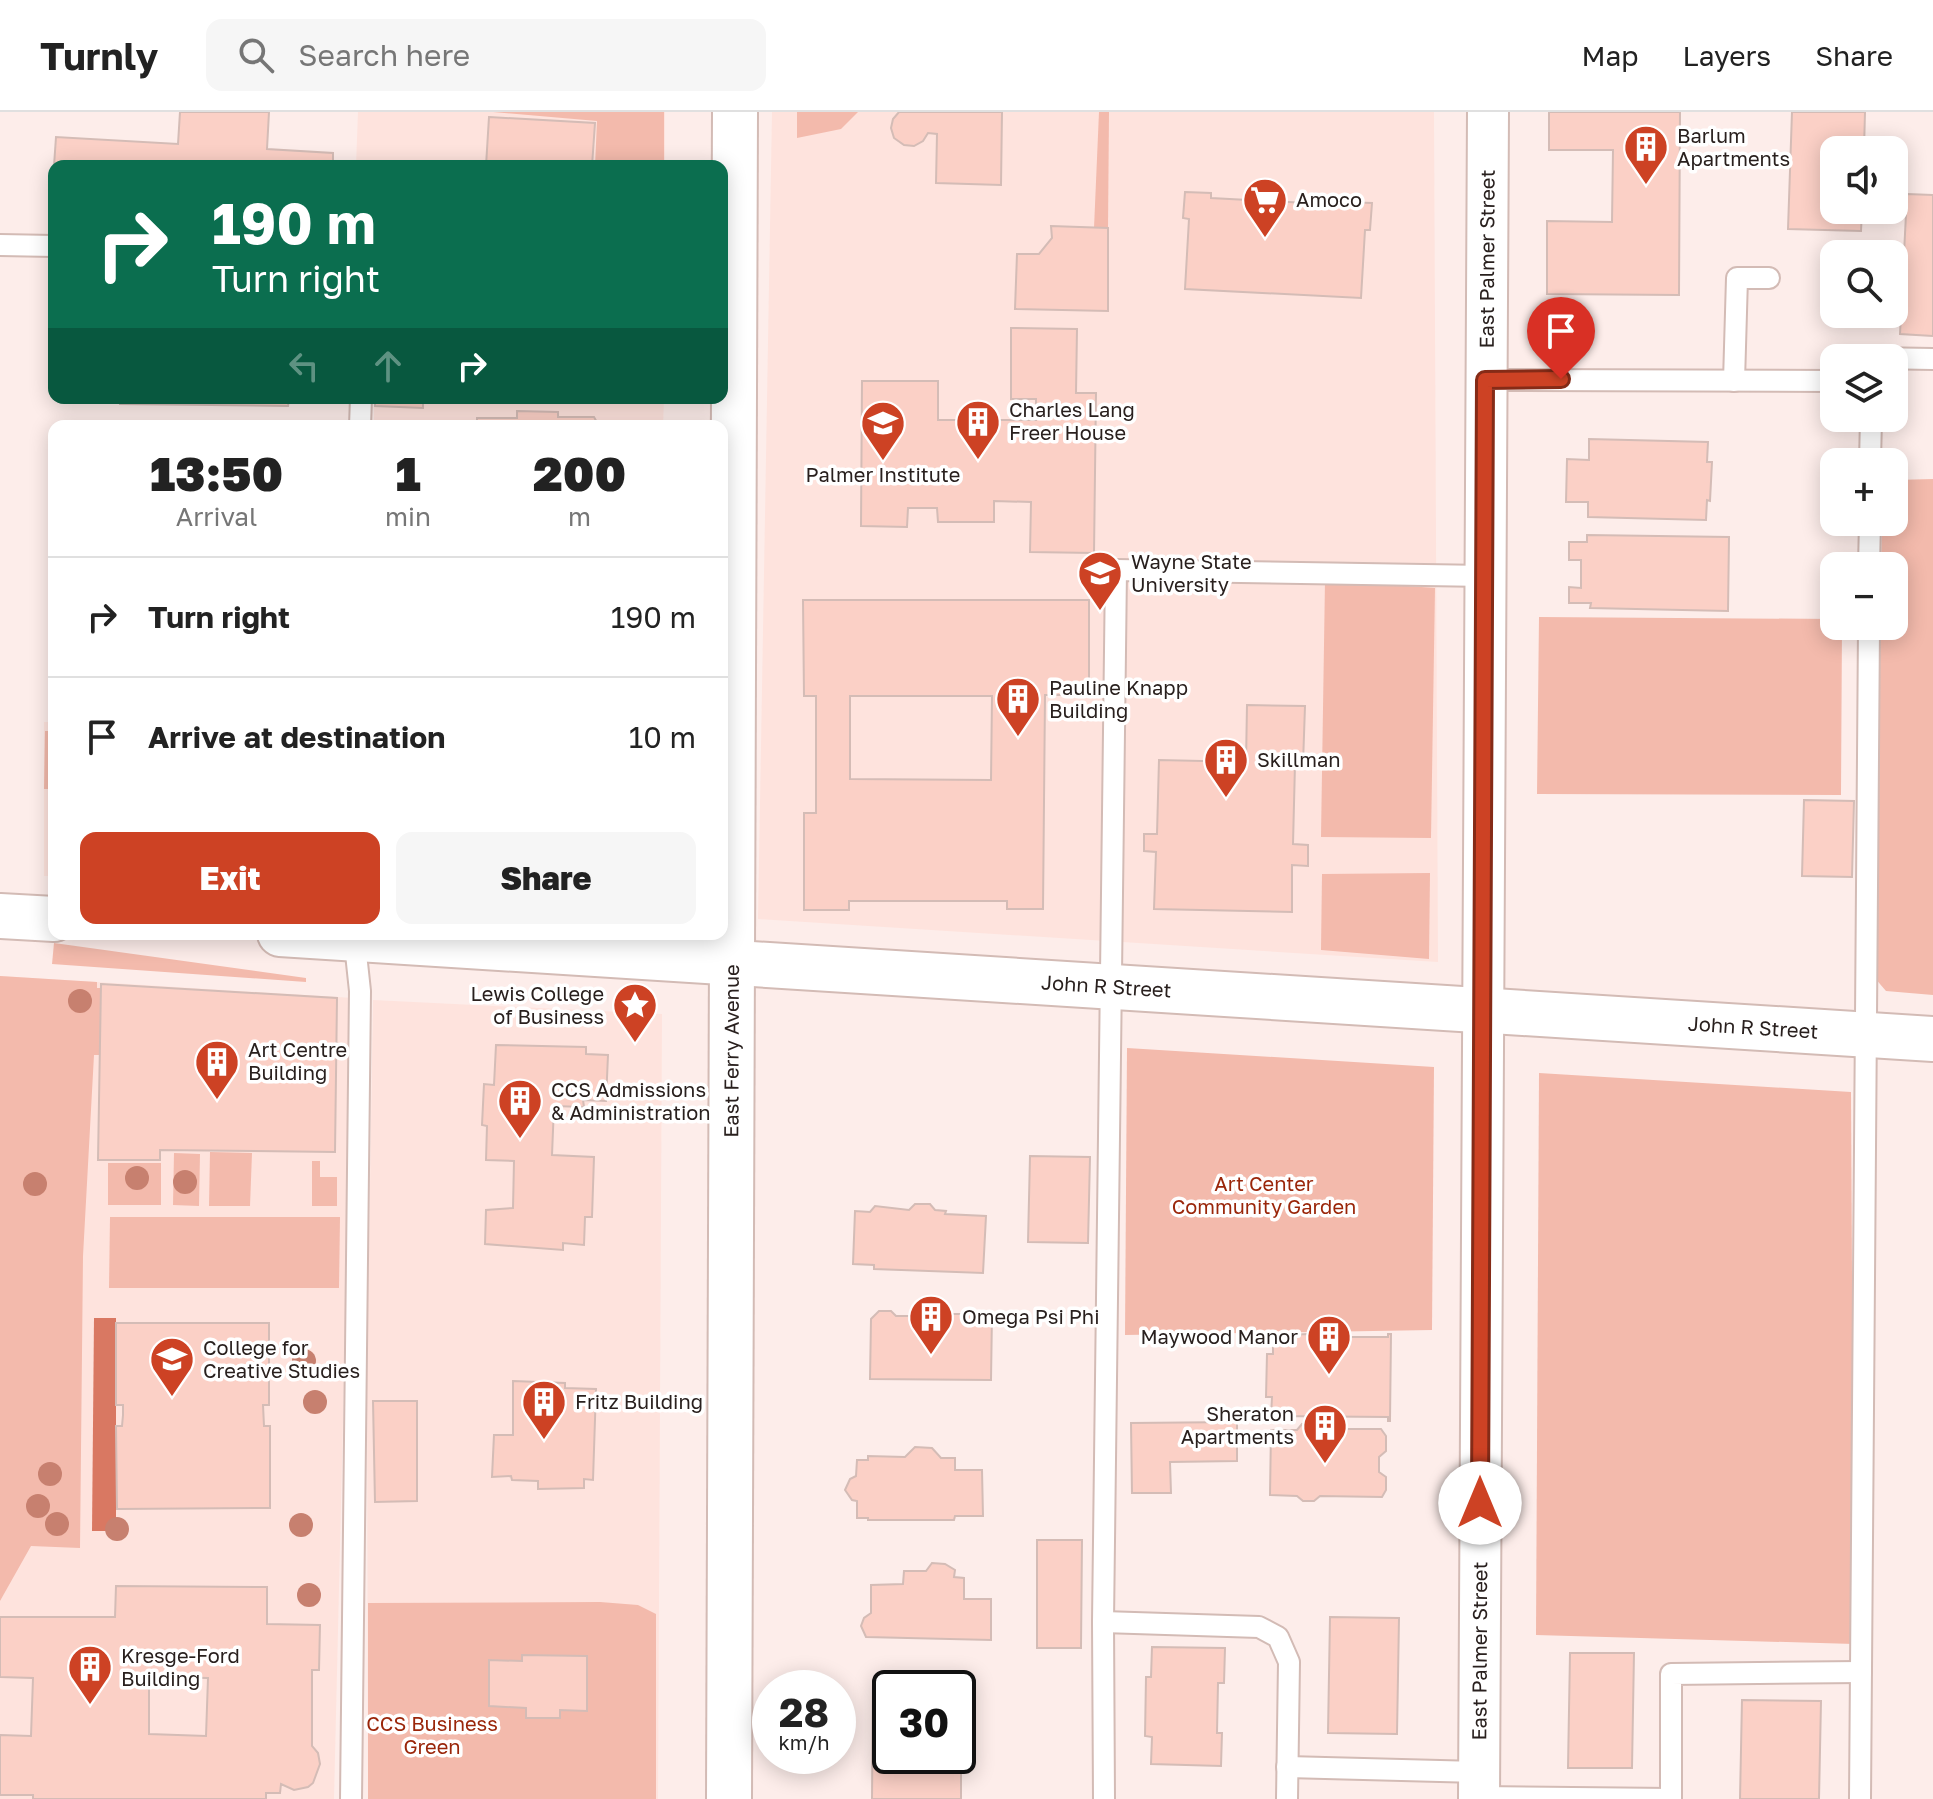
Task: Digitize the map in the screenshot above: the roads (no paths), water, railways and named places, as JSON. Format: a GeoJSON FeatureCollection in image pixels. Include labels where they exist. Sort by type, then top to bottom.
{"type":"FeatureCollection","features":[{"type":"Feature","properties":{"kind":"street","name":"East Ferry Avenue"},"geometry":{"type":"LineString","coordinates":[[729,1799],[735,112]]}},
{"type":"Feature","properties":{"kind":"street","name":"East Palmer Street"},"geometry":{"type":"LineString","coordinates":[[1478,1789],[1488,112]]}},
{"type":"Feature","properties":{"kind":"street"},"geometry":{"type":"LineString","coordinates":[[0,916],[48,919]]}},
{"type":"Feature","properties":{"kind":"street","name":"John R Street"},"geometry":{"type":"LineString","coordinates":[[410,940],[1933,1039]]}},
{"type":"Feature","properties":{"kind":"lane"},"geometry":{"type":"LineString","coordinates":[[0,245],[48,246]]}},
{"type":"Feature","properties":{"kind":"lane"},"geometry":{"type":"LineString","coordinates":[[1734,381],[1737,278],[1769,278]]}},
{"type":"Feature","properties":{"kind":"lane"},"geometry":{"type":"LineString","coordinates":[[1908,359],[1933,359]]}},
{"type":"Feature","properties":{"kind":"lane"},"geometry":{"type":"LineString","coordinates":[[1485,380],[1820,381]]}},
{"type":"Feature","properties":{"kind":"lane"},"geometry":{"type":"LineString","coordinates":[[1104,1799],[1109,987],[1116,570],[1486,576]]}},
{"type":"Feature","properties":{"kind":"lane"},"geometry":{"type":"LineString","coordinates":[[1860,1799],[1869,640]]}},
{"type":"Feature","properties":{"kind":"lane"},"geometry":{"type":"LineString","coordinates":[[351,1799],[360,991],[354,940]]}},
{"type":"Feature","properties":{"kind":"lane"},"geometry":{"type":"LineString","coordinates":[[1103,1622],[1259,1627],[1278,1637],[1289,1662],[1287,1799]]}},
{"type":"Feature","properties":{"kind":"lane"},"geometry":{"type":"LineString","coordinates":[[1287,1767],[1478,1789],[1671,1799],[1671,1674],[1861,1672]]}},
{"type":"Feature","properties":{"kind":"place","name":"Barlum Apartments"},"geometry":{"type":"Point","coordinates":[1646,186]}},
{"type":"Feature","properties":{"kind":"place","name":"Amoco"},"geometry":{"type":"Point","coordinates":[1265,239]}},
{"type":"Feature","properties":{"kind":"place","name":"Charles Lang Freer House"},"geometry":{"type":"Point","coordinates":[978,461]}},
{"type":"Feature","properties":{"kind":"place","name":"Palmer Institute"},"geometry":{"type":"Point","coordinates":[883,462]}},
{"type":"Feature","properties":{"kind":"place","name":"Wayne State University"},"geometry":{"type":"Point","coordinates":[1100,612]}},
{"type":"Feature","properties":{"kind":"place","name":"Pauline Knapp Building"},"geometry":{"type":"Point","coordinates":[1018,738]}},
{"type":"Feature","properties":{"kind":"place","name":"Skillman"},"geometry":{"type":"Point","coordinates":[1226,799]}},
{"type":"Feature","properties":{"kind":"place","name":"Lewis College of Business"},"geometry":{"type":"Point","coordinates":[635,1044]}},
{"type":"Feature","properties":{"kind":"place","name":"Art Centre Building"},"geometry":{"type":"Point","coordinates":[217,1101]}},
{"type":"Feature","properties":{"kind":"place","name":"CCS Admissions & Administration"},"geometry":{"type":"Point","coordinates":[520,1140]}},
{"type":"Feature","properties":{"kind":"place","name":"Omega Psi Phi"},"geometry":{"type":"Point","coordinates":[931,1356]}},
{"type":"Feature","properties":{"kind":"place","name":"Maywood Manor"},"geometry":{"type":"Point","coordinates":[1329,1376]}},
{"type":"Feature","properties":{"kind":"place","name":"College for Creative Studies"},"geometry":{"type":"Point","coordinates":[172,1398]}},
{"type":"Feature","properties":{"kind":"place","name":"Fritz Building"},"geometry":{"type":"Point","coordinates":[544,1441]}},
{"type":"Feature","properties":{"kind":"place","name":"Sheraton Apartments"},"geometry":{"type":"Point","coordinates":[1325,1465]}},
{"type":"Feature","properties":{"kind":"place","name":"Kresge-Ford Building"},"geometry":{"type":"Point","coordinates":[90,1706]}},
{"type":"Feature","properties":{"kind":"park label","name":"Art Center Community Garden"},"geometry":{"type":"Point","coordinates":[1264,1196]}},
{"type":"Feature","properties":{"kind":"park label","name":"CCS Business Green"},"geometry":{"type":"Point","coordinates":[432,1736]}}]}
